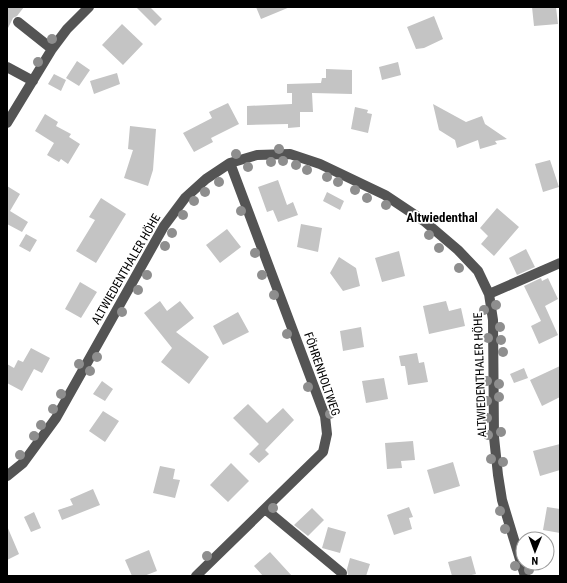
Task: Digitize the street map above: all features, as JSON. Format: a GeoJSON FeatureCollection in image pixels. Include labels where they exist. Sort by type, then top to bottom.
{"type":"FeatureCollection","features":[{"type":"Feature","properties":{"kind":"street"},"geometry":{"type":"LineString","coordinates":[[7,124],[52,49],[68,29],[89,7]]}},
{"type":"Feature","properties":{"kind":"street"},"geometry":{"type":"LineString","coordinates":[[18,22],[52,49]]}},
{"type":"Feature","properties":{"kind":"street"},"geometry":{"type":"LineString","coordinates":[[7,67],[33,81]]}},
{"type":"Feature","properties":{"kind":"street","name":"ALTWIEDENTHALER HÖHE"},"geometry":{"type":"LineString","coordinates":[[7,476],[23,463],[56,418],[164,226],[186,198],[206,179],[230,163],[257,155],[290,154],[320,164],[385,195],[424,221],[458,250],[478,271],[489,294],[493,320],[494,437],[498,475],[502,500],[524,576]]}},
{"type":"Feature","properties":{"kind":"street","name":"FÖHRENHOLTWEG"},"geometry":{"type":"LineString","coordinates":[[196,576],[323,452],[326,434],[325,416],[230,163]]}},
{"type":"Feature","properties":{"kind":"street"},"geometry":{"type":"LineString","coordinates":[[489,294],[560,263]]}},
{"type":"Feature","properties":{"kind":"street"},"geometry":{"type":"LineString","coordinates":[[265,509],[342,573]]}},
{"type":"Feature","properties":{"kind":"building"},"geometry":{"type":"Polygon","coordinates":[[[7,7],[24,7],[17,16],[13,18],[7,30],[7,7]]]}},
{"type":"Feature","properties":{"kind":"building"},"geometry":{"type":"Polygon","coordinates":[[[136,7],[150,7],[162,19],[155,26],[136,7]]]}},
{"type":"Feature","properties":{"kind":"building"},"geometry":{"type":"Polygon","coordinates":[[[256,7],[290,7],[261,19],[256,7]]]}},
{"type":"Feature","properties":{"kind":"building"},"geometry":{"type":"Polygon","coordinates":[[[532,7],[556,7],[558,24],[534,26],[532,7]]]}},
{"type":"Feature","properties":{"kind":"building"},"geometry":{"type":"Polygon","coordinates":[[[434,16],[443,39],[424,48],[416,49],[407,27],[434,16]]]}},
{"type":"Feature","properties":{"kind":"building"},"geometry":{"type":"Polygon","coordinates":[[[122,24],[143,44],[123,65],[102,45],[122,24]]]}},
{"type":"Feature","properties":{"kind":"building"},"geometry":{"type":"Polygon","coordinates":[[[77,61],[90,70],[79,86],[66,78],[77,61]]]}},
{"type":"Feature","properties":{"kind":"building"},"geometry":{"type":"Polygon","coordinates":[[[398,62],[401,75],[382,80],[379,67],[398,62]]]}},
{"type":"Feature","properties":{"kind":"building"},"geometry":{"type":"Polygon","coordinates":[[[326,69],[352,70],[352,94],[312,93],[313,112],[300,112],[300,127],[288,128],[288,124],[247,125],[247,106],[292,104],[292,93],[287,93],[287,84],[321,83],[322,78],[326,78],[326,69]]]}},
{"type":"Feature","properties":{"kind":"building"},"geometry":{"type":"Polygon","coordinates":[[[117,73],[120,84],[94,94],[90,81],[117,73]]]}},
{"type":"Feature","properties":{"kind":"building"},"geometry":{"type":"Polygon","coordinates":[[[54,74],[66,80],[61,91],[48,84],[54,74]]]}},
{"type":"Feature","properties":{"kind":"building"},"geometry":{"type":"Polygon","coordinates":[[[228,103],[239,124],[211,138],[213,142],[194,152],[183,133],[212,118],[209,112],[228,103]]]}},
{"type":"Feature","properties":{"kind":"building"},"geometry":{"type":"Polygon","coordinates":[[[433,104],[466,122],[482,116],[485,124],[507,139],[495,141],[497,144],[480,149],[478,140],[457,148],[455,140],[439,130],[433,104]]]}},
{"type":"Feature","properties":{"kind":"building"},"geometry":{"type":"Polygon","coordinates":[[[355,107],[368,110],[367,113],[372,114],[368,133],[351,129],[355,107]]]}},
{"type":"Feature","properties":{"kind":"building"},"geometry":{"type":"Polygon","coordinates":[[[45,114],[58,122],[56,126],[71,134],[69,137],[80,144],[68,164],[61,159],[59,162],[47,155],[54,143],[35,131],[45,114]]]}},
{"type":"Feature","properties":{"kind":"building"},"geometry":{"type":"Polygon","coordinates":[[[130,126],[156,129],[153,170],[148,186],[124,178],[133,150],[128,149],[130,126]]]}},
{"type":"Feature","properties":{"kind":"building"},"geometry":{"type":"Polygon","coordinates":[[[550,160],[559,187],[543,192],[535,164],[550,160]]]}},
{"type":"Feature","properties":{"kind":"building"},"geometry":{"type":"Polygon","coordinates":[[[278,180],[287,205],[293,202],[298,215],[278,222],[273,210],[267,212],[258,187],[278,180]]]}},
{"type":"Feature","properties":{"kind":"building"},"geometry":{"type":"Polygon","coordinates":[[[7,186],[20,194],[10,211],[28,222],[22,232],[7,224],[7,186]]]}},
{"type":"Feature","properties":{"kind":"building"},"geometry":{"type":"Polygon","coordinates":[[[327,192],[344,201],[340,210],[323,201],[327,192]]]}},
{"type":"Feature","properties":{"kind":"building"},"geometry":{"type":"Polygon","coordinates":[[[101,198],[126,214],[96,263],[76,251],[95,220],[89,217],[101,198]]]}},
{"type":"Feature","properties":{"kind":"building"},"geometry":{"type":"Polygon","coordinates":[[[497,208],[519,227],[494,256],[481,244],[488,236],[480,228],[497,208]]]}},
{"type":"Feature","properties":{"kind":"building"},"geometry":{"type":"Polygon","coordinates":[[[301,224],[322,228],[318,252],[297,247],[301,224]]]}},
{"type":"Feature","properties":{"kind":"building"},"geometry":{"type":"Polygon","coordinates":[[[227,229],[241,247],[220,263],[206,245],[227,229]]]}},
{"type":"Feature","properties":{"kind":"building"},"geometry":{"type":"Polygon","coordinates":[[[26,234],[37,240],[30,252],[19,246],[26,234]]]}},
{"type":"Feature","properties":{"kind":"building"},"geometry":{"type":"Polygon","coordinates":[[[526,249],[535,267],[517,275],[509,258],[526,249]]]}},
{"type":"Feature","properties":{"kind":"building"},"geometry":{"type":"Polygon","coordinates":[[[399,251],[405,276],[382,282],[375,258],[399,251]]]}},
{"type":"Feature","properties":{"kind":"building"},"geometry":{"type":"Polygon","coordinates":[[[339,257],[356,268],[360,286],[343,291],[330,273],[339,257]]]}},
{"type":"Feature","properties":{"kind":"building"},"geometry":{"type":"Polygon","coordinates":[[[541,278],[542,281],[548,278],[558,299],[545,306],[558,335],[539,344],[531,326],[541,321],[524,286],[541,278]]]}},
{"type":"Feature","properties":{"kind":"building"},"geometry":{"type":"Polygon","coordinates":[[[80,282],[97,292],[81,318],[65,309],[80,282]]]}},
{"type":"Feature","properties":{"kind":"building"},"geometry":{"type":"Polygon","coordinates":[[[160,301],[167,311],[180,301],[194,318],[176,332],[209,357],[189,384],[161,362],[172,348],[144,313],[160,301]]]}},
{"type":"Feature","properties":{"kind":"building"},"geometry":{"type":"Polygon","coordinates":[[[446,301],[449,311],[461,308],[465,326],[429,334],[423,306],[446,301]]]}},
{"type":"Feature","properties":{"kind":"building"},"geometry":{"type":"Polygon","coordinates":[[[238,312],[249,332],[223,345],[213,326],[238,312]]]}},
{"type":"Feature","properties":{"kind":"building"},"geometry":{"type":"Polygon","coordinates":[[[361,327],[364,347],[343,351],[340,331],[361,327]]]}},
{"type":"Feature","properties":{"kind":"building"},"geometry":{"type":"Polygon","coordinates":[[[31,348],[50,358],[42,373],[34,369],[22,391],[7,383],[7,364],[14,368],[18,360],[23,362],[31,348]]]}},
{"type":"Feature","properties":{"kind":"building"},"geometry":{"type":"Polygon","coordinates":[[[417,353],[419,363],[424,362],[428,382],[408,385],[405,366],[401,366],[399,356],[417,353]]]}},
{"type":"Feature","properties":{"kind":"building"},"geometry":{"type":"Polygon","coordinates":[[[560,366],[560,397],[542,406],[530,380],[560,366]]]}},
{"type":"Feature","properties":{"kind":"building"},"geometry":{"type":"Polygon","coordinates":[[[524,368],[528,378],[514,383],[510,374],[524,368]]]}},
{"type":"Feature","properties":{"kind":"building"},"geometry":{"type":"Polygon","coordinates":[[[384,378],[388,399],[366,403],[362,381],[384,378]]]}},
{"type":"Feature","properties":{"kind":"building"},"geometry":{"type":"Polygon","coordinates":[[[102,381],[113,389],[105,401],[93,394],[102,381]]]}},
{"type":"Feature","properties":{"kind":"building"},"geometry":{"type":"Polygon","coordinates":[[[248,404],[267,423],[283,408],[294,420],[265,450],[269,454],[259,463],[249,454],[259,444],[233,418],[248,404]]]}},
{"type":"Feature","properties":{"kind":"building"},"geometry":{"type":"Polygon","coordinates":[[[103,411],[119,421],[105,442],[89,431],[103,411]]]}},
{"type":"Feature","properties":{"kind":"building"},"geometry":{"type":"Polygon","coordinates":[[[413,441],[415,460],[401,461],[402,468],[387,469],[385,443],[413,441]]]}},
{"type":"Feature","properties":{"kind":"building"},"geometry":{"type":"Polygon","coordinates":[[[560,444],[560,470],[540,476],[533,451],[560,444]]]}},
{"type":"Feature","properties":{"kind":"building"},"geometry":{"type":"Polygon","coordinates":[[[453,462],[460,486],[434,494],[427,470],[453,462]]]}},
{"type":"Feature","properties":{"kind":"building"},"geometry":{"type":"Polygon","coordinates":[[[231,463],[249,481],[228,502],[210,485],[231,463]]]}},
{"type":"Feature","properties":{"kind":"building"},"geometry":{"type":"Polygon","coordinates":[[[160,466],[175,469],[173,479],[180,480],[175,498],[153,493],[160,466]]]}},
{"type":"Feature","properties":{"kind":"building"},"geometry":{"type":"Polygon","coordinates":[[[93,489],[100,505],[62,520],[58,510],[73,505],[70,499],[93,489]]]}},
{"type":"Feature","properties":{"kind":"building"},"geometry":{"type":"Polygon","coordinates":[[[409,507],[413,517],[409,518],[412,529],[394,535],[387,515],[409,507]]]}},
{"type":"Feature","properties":{"kind":"building"},"geometry":{"type":"Polygon","coordinates":[[[547,507],[560,509],[560,533],[543,530],[547,507]]]}},
{"type":"Feature","properties":{"kind":"building"},"geometry":{"type":"Polygon","coordinates":[[[312,508],[324,520],[308,536],[294,525],[312,508]]]}},
{"type":"Feature","properties":{"kind":"building"},"geometry":{"type":"Polygon","coordinates":[[[34,512],[41,528],[31,532],[24,517],[34,512]]]}},
{"type":"Feature","properties":{"kind":"building"},"geometry":{"type":"Polygon","coordinates":[[[7,526],[19,554],[7,560],[7,526]]]}},
{"type":"Feature","properties":{"kind":"building"},"geometry":{"type":"Polygon","coordinates":[[[328,527],[346,532],[340,553],[322,548],[328,527]]]}},
{"type":"Feature","properties":{"kind":"building"},"geometry":{"type":"Polygon","coordinates":[[[149,550],[157,571],[144,576],[132,576],[125,560],[149,550]]]}},
{"type":"Feature","properties":{"kind":"building"},"geometry":{"type":"Polygon","coordinates":[[[270,552],[292,576],[263,576],[254,566],[270,552]]]}},
{"type":"Feature","properties":{"kind":"building"},"geometry":{"type":"Polygon","coordinates":[[[471,556],[476,574],[467,576],[452,576],[448,562],[471,556]]]}},
{"type":"Feature","properties":{"kind":"building"},"geometry":{"type":"Polygon","coordinates":[[[350,558],[370,564],[366,576],[348,576],[347,569],[350,558]]]}},
{"type":"Feature","properties":{"kind":"district","name":"Altwiedenthal"},"geometry":{"type":"Point","coordinates":[442,217]}}]}
